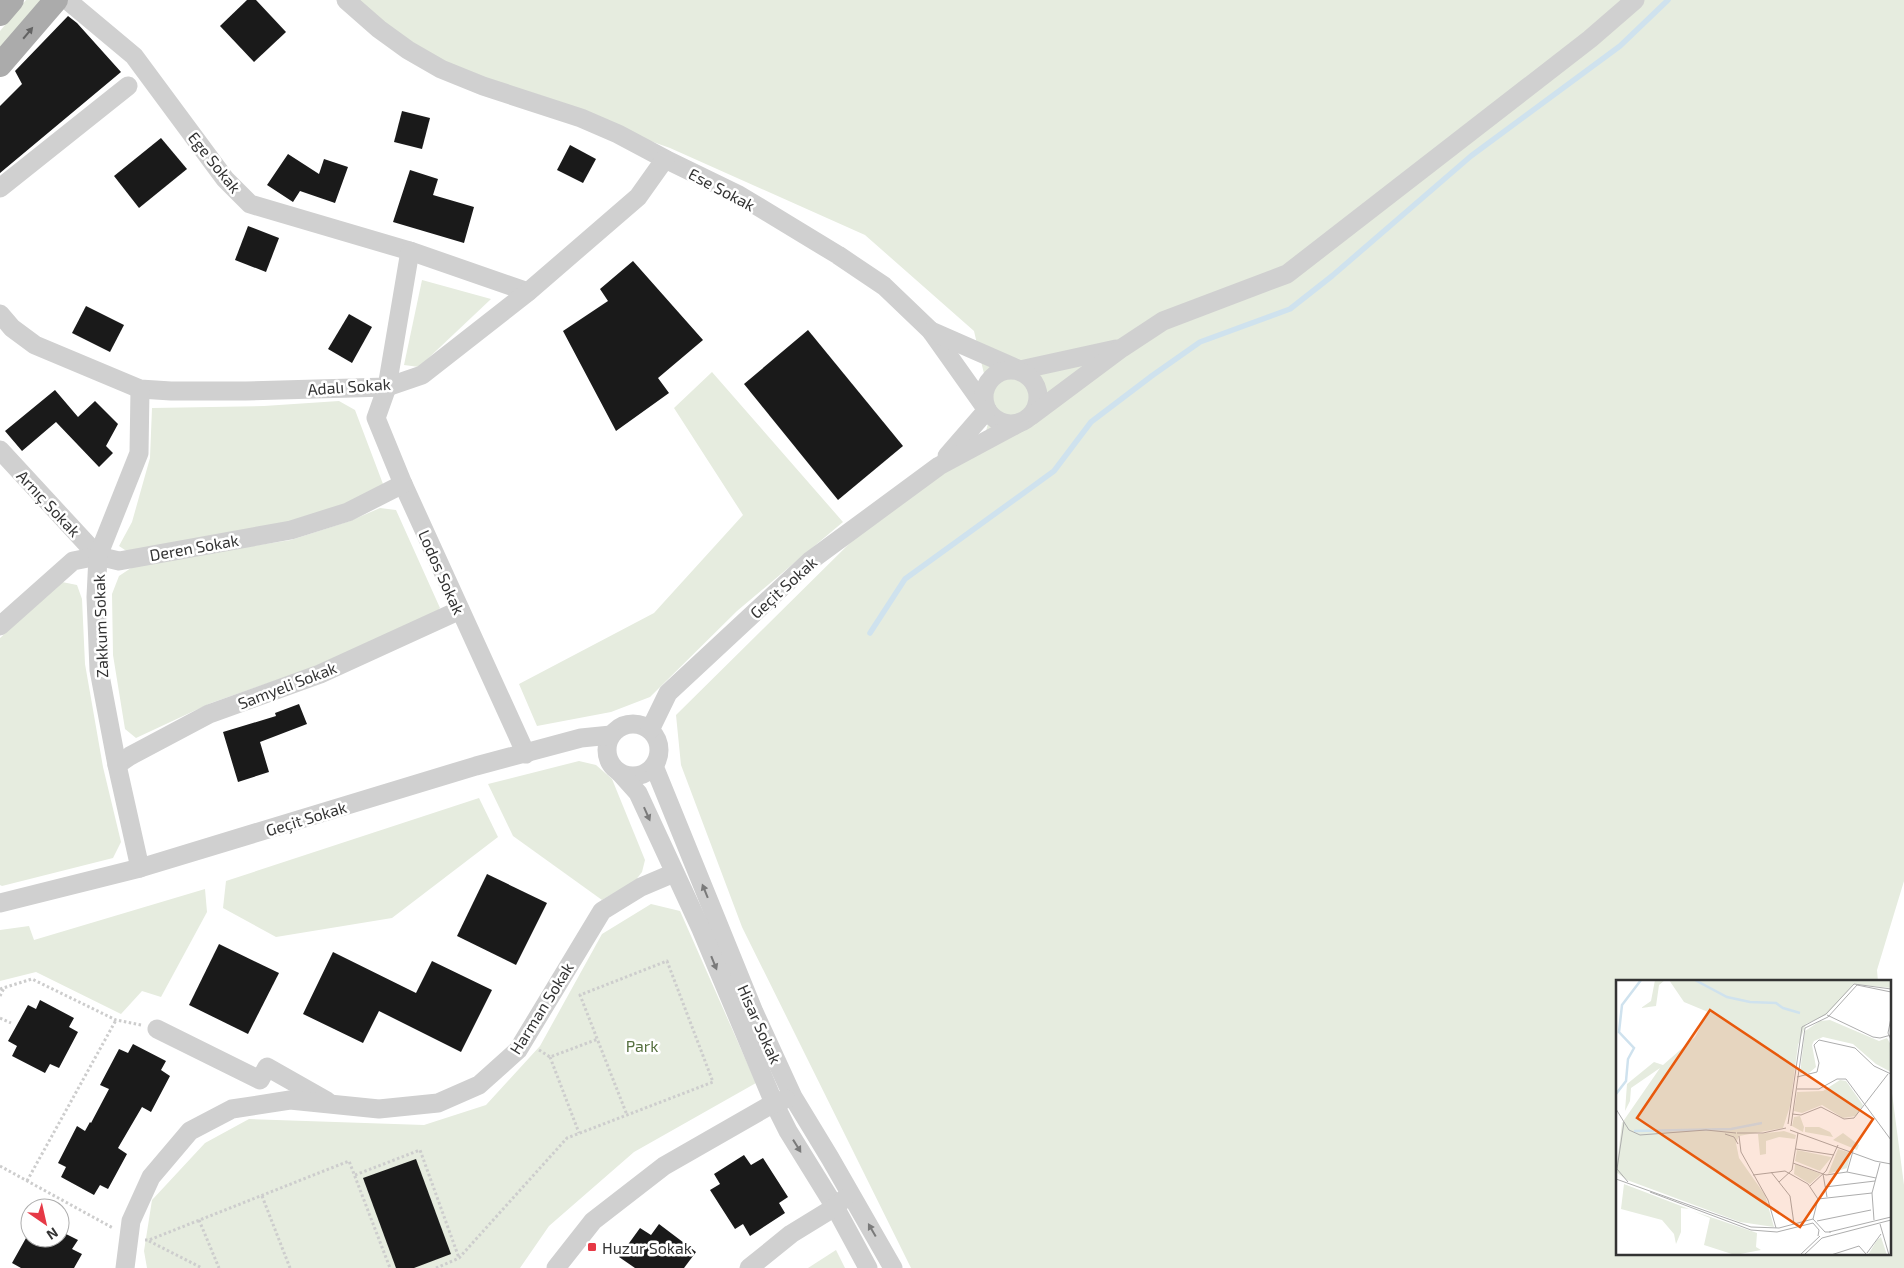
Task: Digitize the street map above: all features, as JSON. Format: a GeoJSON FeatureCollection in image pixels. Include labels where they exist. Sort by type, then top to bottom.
{"type":"FeatureCollection","features":[{"type":"Feature","properties":{"kind":"main road"},"geometry":{"type":"LineString","coordinates":[[0,14],[12,0]]}},
{"type":"Feature","properties":{"kind":"main road"},"geometry":{"type":"LineString","coordinates":[[0,65],[56,0]]}},
{"type":"Feature","properties":{"kind":"street","name":"Ege Sokak"},"geometry":{"type":"LineString","coordinates":[[67,0],[134,56],[225,179],[250,204],[410,250],[528,292]]}},
{"type":"Feature","properties":{"kind":"street","name":"Ese Sokak"},"geometry":{"type":"LineString","coordinates":[[346,0],[387,35],[440,70],[582,118],[618,134],[739,196],[838,255],[884,286],[931,331],[987,410]]}},
{"type":"Feature","properties":{"kind":"street"},"geometry":{"type":"LineString","coordinates":[[939,466],[1025,419],[1122,348],[1163,321],[1287,274],[1582,45],[1635,0]]}},
{"type":"Feature","properties":{"kind":"street"},"geometry":{"type":"LineString","coordinates":[[0,188],[128,86]]}},
{"type":"Feature","properties":{"kind":"street","name":"Adalı Sokak"},"geometry":{"type":"LineString","coordinates":[[4,327],[35,345],[140,389],[171,392],[387,387],[422,375],[528,292],[638,197],[665,159]]}},
{"type":"Feature","properties":{"kind":"street"},"geometry":{"type":"LineString","coordinates":[[387,387],[410,250]]}},
{"type":"Feature","properties":{"kind":"street"},"geometry":{"type":"LineString","coordinates":[[931,331],[1020,370],[1028,374],[1038,390],[1039,399],[1036,408],[1025,419],[1012,424],[998,420],[987,410],[984,392],[987,383],[993,376],[1001,371],[1010,369],[1020,370],[1122,348]]}},
{"type":"Feature","properties":{"kind":"street","name":"Lodos Sokak"},"geometry":{"type":"LineString","coordinates":[[387,387],[376,418],[403,484],[526,754]]}},
{"type":"Feature","properties":{"kind":"street","name":"Zakkum Sokak"},"geometry":{"type":"LineString","coordinates":[[140,389],[139,453],[98,556],[96,597],[99,670],[117,765],[140,868]]}},
{"type":"Feature","properties":{"kind":"street"},"geometry":{"type":"LineString","coordinates":[[939,466],[987,410]]}},
{"type":"Feature","properties":{"kind":"street","name":"Arnıç Sokak"},"geometry":{"type":"LineString","coordinates":[[0,450],[7,471],[98,556]]}},
{"type":"Feature","properties":{"kind":"street","name":"Geçit Sokak"},"geometry":{"type":"LineString","coordinates":[[650,730],[668,693],[810,561],[939,466]]}},
{"type":"Feature","properties":{"kind":"street","name":"Deren Sokak"},"geometry":{"type":"LineString","coordinates":[[0,626],[73,561],[98,556],[119,561],[291,530],[348,512],[403,484]]}},
{"type":"Feature","properties":{"kind":"street","name":"Samyeli Sokak"},"geometry":{"type":"LineString","coordinates":[[117,765],[130,756],[209,714],[320,674],[460,610]]}},
{"type":"Feature","properties":{"kind":"street"},"geometry":{"type":"LineString","coordinates":[[634,724],[650,730],[655,737],[659,753],[654,766],[644,774],[636,776],[621,774],[612,768],[606,751],[607,743],[618,729],[634,724]]}},
{"type":"Feature","properties":{"kind":"street","name":"Geçit Sokak"},"geometry":{"type":"LineString","coordinates":[[0,903],[140,868],[476,766],[581,738],[612,735]]}},
{"type":"Feature","properties":{"kind":"street","name":"Hisar Sokak"},"geometry":{"type":"LineString","coordinates":[[654,766],[754,1012],[793,1097],[893,1268]]}},
{"type":"Feature","properties":{"kind":"street","name":"Hisar Sokak"},"geometry":{"type":"LineString","coordinates":[[621,774],[638,792],[700,930],[774,1103],[788,1131],[835,1207],[868,1268]]}},
{"type":"Feature","properties":{"kind":"street","name":"Harman Sokak"},"geometry":{"type":"LineString","coordinates":[[125,1268],[130,1221],[151,1177],[190,1131],[232,1109],[290,1100],[379,1109],[438,1103],[479,1085],[518,1050],[602,911],[641,887],[674,873]]}},
{"type":"Feature","properties":{"kind":"street"},"geometry":{"type":"LineString","coordinates":[[157,1029],[260,1080],[267,1066],[332,1104]]}},
{"type":"Feature","properties":{"kind":"street"},"geometry":{"type":"LineString","coordinates":[[556,1268],[593,1221],[664,1166],[774,1103],[793,1097]]}},
{"type":"Feature","properties":{"kind":"street"},"geometry":{"type":"LineString","coordinates":[[749,1268],[791,1234],[835,1207],[850,1193]]}},
{"type":"Feature","properties":{"kind":"path"},"geometry":{"type":"LineString","coordinates":[[436,1268],[459,1258],[567,1138],[579,1134],[713,1082],[667,961],[580,995],[627,1115]]}},
{"type":"Feature","properties":{"kind":"path"},"geometry":{"type":"LineString","coordinates":[[0,989],[32,979],[116,1020],[157,1029]]}},
{"type":"Feature","properties":{"kind":"path"},"geometry":{"type":"LineString","coordinates":[[0,996],[5,987]]}},
{"type":"Feature","properties":{"kind":"path"},"geometry":{"type":"LineString","coordinates":[[0,1018],[11,1023]]}},
{"type":"Feature","properties":{"kind":"path"},"geometry":{"type":"LineString","coordinates":[[27,1181],[116,1020]]}},
{"type":"Feature","properties":{"kind":"path"},"geometry":{"type":"LineString","coordinates":[[550,1057],[598,1039]]}},
{"type":"Feature","properties":{"kind":"path"},"geometry":{"type":"LineString","coordinates":[[524,1040],[550,1057],[579,1134]]}},
{"type":"Feature","properties":{"kind":"path"},"geometry":{"type":"LineString","coordinates":[[355,1175],[420,1150],[459,1258]]}},
{"type":"Feature","properties":{"kind":"path"},"geometry":{"type":"LineString","coordinates":[[149,1240],[350,1161],[390,1268]]}},
{"type":"Feature","properties":{"kind":"path"},"geometry":{"type":"LineString","coordinates":[[0,1166],[128,1237],[149,1240],[202,1268]]}},
{"type":"Feature","properties":{"kind":"path"},"geometry":{"type":"LineString","coordinates":[[262,1196],[290,1268]]}},
{"type":"Feature","properties":{"kind":"path"},"geometry":{"type":"LineString","coordinates":[[199,1220],[219,1268]]}},
{"type":"Feature","properties":{"kind":"green space"},"geometry":{"type":"Polygon","coordinates":[[[26,0],[42,0],[0,49],[0,31],[26,0]]]}},
{"type":"Feature","properties":{"kind":"green space"},"geometry":{"type":"Polygon","coordinates":[[[350,0],[1904,0],[1904,881],[1877,970],[1878,980],[1616,980],[1616,1256],[1892,1256],[1892,1093],[1904,1185],[1904,1268],[911,1268],[742,927],[681,765],[676,715],[855,538],[985,435],[992,408],[974,331],[865,235],[670,148],[454,71],[350,0]]]}},
{"type":"Feature","properties":{"kind":"green space"},"geometry":{"type":"Polygon","coordinates":[[[422,280],[491,299],[419,367],[404,365],[422,280]]]}},
{"type":"Feature","properties":{"kind":"green space"},"geometry":{"type":"Polygon","coordinates":[[[712,372],[843,522],[737,611],[650,697],[611,712],[537,726],[519,684],[654,613],[743,515],[674,408],[712,372]]]}},
{"type":"Feature","properties":{"kind":"green space"},"geometry":{"type":"Polygon","coordinates":[[[339,401],[355,410],[383,484],[343,507],[285,525],[128,552],[119,546],[132,522],[150,458],[152,408],[264,406],[339,401]]]}},
{"type":"Feature","properties":{"kind":"green space"},"geometry":{"type":"Polygon","coordinates":[[[380,508],[396,510],[440,608],[434,615],[320,665],[211,703],[136,738],[125,729],[113,655],[112,594],[119,576],[137,564],[291,540],[350,521],[380,508]]]}},
{"type":"Feature","properties":{"kind":"green space"},"geometry":{"type":"Polygon","coordinates":[[[62,582],[77,585],[82,599],[85,664],[103,767],[121,842],[113,858],[2,886],[0,885],[0,638],[62,582]]]}},
{"type":"Feature","properties":{"kind":"green space"},"geometry":{"type":"Polygon","coordinates":[[[579,761],[596,765],[612,779],[645,860],[642,872],[635,881],[602,900],[513,836],[488,784],[579,761]]]}},
{"type":"Feature","properties":{"kind":"green space"},"geometry":{"type":"Polygon","coordinates":[[[479,798],[498,837],[392,918],[276,937],[223,908],[226,881],[479,798]]]}},
{"type":"Feature","properties":{"kind":"green space"},"geometry":{"type":"Polygon","coordinates":[[[205,889],[207,912],[161,997],[142,991],[121,1014],[36,972],[0,981],[0,930],[29,926],[34,940],[205,889]]]}},
{"type":"Feature","properties":{"kind":"green space","name":"Park"},"geometry":{"type":"Polygon","coordinates":[[[651,904],[680,911],[756,1083],[634,1152],[549,1226],[520,1268],[147,1268],[144,1251],[152,1200],[205,1143],[249,1119],[424,1125],[486,1105],[540,1046],[602,934],[651,904]]]}},
{"type":"Feature","properties":{"kind":"green space"},"geometry":{"type":"Polygon","coordinates":[[[836,1250],[845,1268],[808,1268],[836,1250]]]}},
{"type":"Feature","properties":{"kind":"building"},"geometry":{"type":"Polygon","coordinates":[[[247,0],[256,0],[286,32],[254,62],[220,26],[247,0]]]}},
{"type":"Feature","properties":{"kind":"building"},"geometry":{"type":"Polygon","coordinates":[[[68,16],[77,23],[121,72],[0,173],[0,106],[22,84],[15,71],[68,16]]]}},
{"type":"Feature","properties":{"kind":"building"},"geometry":{"type":"Polygon","coordinates":[[[402,111],[430,118],[422,149],[394,142],[402,111]]]}},
{"type":"Feature","properties":{"kind":"building"},"geometry":{"type":"Polygon","coordinates":[[[161,138],[187,169],[139,208],[114,176],[161,138]]]}},
{"type":"Feature","properties":{"kind":"building"},"geometry":{"type":"Polygon","coordinates":[[[570,145],[596,159],[583,183],[557,170],[570,145]]]}},
{"type":"Feature","properties":{"kind":"building"},"geometry":{"type":"Polygon","coordinates":[[[288,154],[319,174],[324,159],[348,167],[335,203],[300,191],[293,202],[267,185],[288,154]]]}},
{"type":"Feature","properties":{"kind":"building"},"geometry":{"type":"Polygon","coordinates":[[[410,170],[438,179],[433,195],[474,207],[464,243],[393,222],[410,170]]]}},
{"type":"Feature","properties":{"kind":"building"},"geometry":{"type":"Polygon","coordinates":[[[248,226],[279,238],[266,272],[235,260],[248,226]]]}},
{"type":"Feature","properties":{"kind":"building"},"geometry":{"type":"Polygon","coordinates":[[[633,261],[703,340],[658,378],[669,393],[616,431],[563,331],[608,301],[600,289],[633,261]]]}},
{"type":"Feature","properties":{"kind":"building"},"geometry":{"type":"Polygon","coordinates":[[[86,306],[124,325],[110,352],[72,333],[86,306]]]}},
{"type":"Feature","properties":{"kind":"building"},"geometry":{"type":"Polygon","coordinates":[[[349,314],[372,327],[352,363],[328,349],[349,314]]]}},
{"type":"Feature","properties":{"kind":"building"},"geometry":{"type":"Polygon","coordinates":[[[808,330],[903,446],[838,500],[744,384],[808,330]]]}},
{"type":"Feature","properties":{"kind":"building"},"geometry":{"type":"Polygon","coordinates":[[[55,390],[78,417],[95,401],[118,424],[106,446],[113,453],[99,467],[56,422],[22,451],[5,431],[55,390]]]}},
{"type":"Feature","properties":{"kind":"building"},"geometry":{"type":"Polygon","coordinates":[[[299,704],[307,724],[260,742],[269,772],[238,782],[223,732],[276,716],[275,713],[299,704]]]}},
{"type":"Feature","properties":{"kind":"building"},"geometry":{"type":"Polygon","coordinates":[[[487,874],[547,903],[516,965],[457,936],[487,874]]]}},
{"type":"Feature","properties":{"kind":"building"},"geometry":{"type":"Polygon","coordinates":[[[219,944],[279,973],[248,1034],[189,1005],[219,944]]]}},
{"type":"Feature","properties":{"kind":"building"},"geometry":{"type":"Polygon","coordinates":[[[333,952],[416,993],[432,961],[492,990],[461,1052],[379,1011],[363,1043],[303,1014],[333,952]]]}},
{"type":"Feature","properties":{"kind":"building"},"geometry":{"type":"Polygon","coordinates":[[[40,1000],[74,1018],[69,1027],[78,1032],[59,1068],[50,1064],[45,1073],[12,1056],[17,1046],[8,1041],[28,1005],[36,1009],[40,1000]]]}},
{"type":"Feature","properties":{"kind":"building"},"geometry":{"type":"Polygon","coordinates":[[[133,1044],[166,1061],[161,1070],[170,1076],[151,1112],[142,1107],[118,1148],[127,1154],[108,1189],[100,1185],[94,1195],[61,1177],[66,1167],[58,1163],[77,1126],[85,1131],[91,1123],[109,1089],[100,1085],[119,1049],[128,1053],[133,1044]]]}},
{"type":"Feature","properties":{"kind":"building"},"geometry":{"type":"Polygon","coordinates":[[[744,1155],[751,1165],[763,1158],[788,1197],[779,1203],[785,1213],[750,1236],[743,1224],[735,1229],[710,1190],[720,1184],[714,1174],[744,1155]]]}},
{"type":"Feature","properties":{"kind":"building"},"geometry":{"type":"Polygon","coordinates":[[[416,1159],[451,1254],[414,1268],[396,1268],[363,1178],[416,1159]]]}},
{"type":"Feature","properties":{"kind":"building"},"geometry":{"type":"Polygon","coordinates":[[[659,1224],[696,1252],[684,1268],[635,1268],[619,1257],[640,1228],[651,1235],[659,1224]]]}},
{"type":"Feature","properties":{"kind":"building"},"geometry":{"type":"Polygon","coordinates":[[[70,1236],[78,1240],[72,1249],[82,1254],[74,1268],[21,1268],[12,1263],[20,1248],[70,1248],[70,1236]]]}},
{"type":"Feature","properties":{"kind":"waterway"},"geometry":{"type":"LineString","coordinates":[[870,633],[905,579],[1054,471],[1091,422],[1200,342],[1290,309],[1332,276],[1471,156],[1620,46],[1668,0]]}},
{"type":"Feature","properties":{"kind":"place","name":"Huzur Sokak"},"geometry":{"type":"Point","coordinates":[592,1247]}}]}
